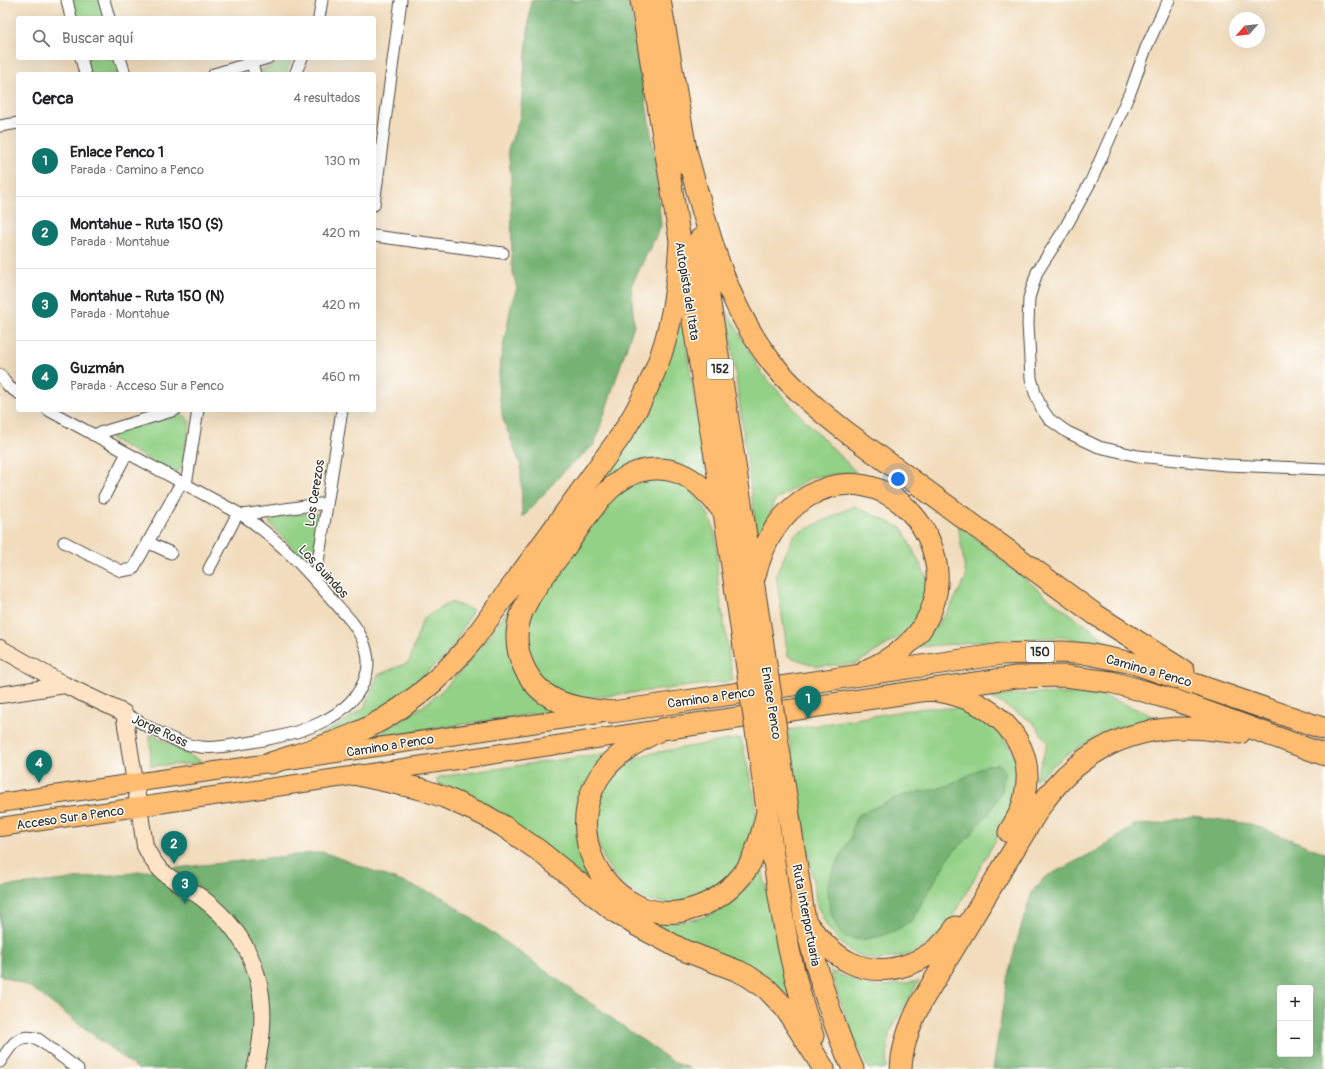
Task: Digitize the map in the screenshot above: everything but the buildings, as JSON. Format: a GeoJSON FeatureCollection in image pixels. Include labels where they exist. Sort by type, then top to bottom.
{"type":"FeatureCollection","features":[{"type":"Feature","properties":{"kind":"highway","name":"Autopista del Itata"},"geometry":{"type":"LineString","coordinates":[[641,0],[724,512],[754,652]]}},
{"type":"Feature","properties":{"kind":"highway","name":"Autopista del Itata"},"geometry":{"type":"LineString","coordinates":[[660,0],[687,154],[754,584],[754,652]]}},
{"type":"Feature","properties":{"kind":"highway"},"geometry":{"type":"LineString","coordinates":[[687,154],[712,243],[730,293],[754,338],[774,365],[794,387],[826,416],[849,434],[1096,615],[1180,669],[1222,693]]}},
{"type":"Feature","properties":{"kind":"highway"},"geometry":{"type":"LineString","coordinates":[[271,763],[313,750],[353,735],[392,714],[446,672],[473,640],[620,437],[641,404],[657,369],[670,327],[679,272],[680,240]]}},
{"type":"Feature","properties":{"kind":"highway"},"geometry":{"type":"LineString","coordinates":[[612,712],[564,703],[551,697],[535,684],[523,664],[518,652],[517,643],[519,624],[528,600],[603,495],[618,482],[635,473],[655,469],[680,473],[695,482],[714,499],[724,512]]}},
{"type":"Feature","properties":{"kind":"highway"},"geometry":{"type":"LineString","coordinates":[[754,584],[761,554],[774,528],[791,508],[811,495],[842,485],[862,486],[883,492],[893,497],[906,507],[917,519],[924,530],[934,554],[938,579],[934,602],[925,624],[909,642],[883,662],[854,676]]}},
{"type":"Feature","properties":{"kind":"highway","name":"Enlace Penco"},"geometry":{"type":"LineString","coordinates":[[754,652],[770,757]]}},
{"type":"Feature","properties":{"kind":"highway","name":"Camino a Penco"},"geometry":{"type":"LineString","coordinates":[[612,712],[1002,654],[1062,652],[1088,654],[1133,663],[1325,729]]}},
{"type":"Feature","properties":{"kind":"highway","name":"Camino a Penco"},"geometry":{"type":"LineString","coordinates":[[662,729],[1016,676],[1053,676],[1088,678],[1111,682],[1155,694],[1325,755]]}},
{"type":"Feature","properties":{"kind":"highway"},"geometry":{"type":"LineString","coordinates":[[805,921],[830,950],[858,966],[878,970],[889,969],[899,968],[919,960],[937,948],[954,930],[1018,816],[1026,795],[1027,773],[1024,754],[1014,734],[999,717],[985,708],[955,695],[925,690]]}},
{"type":"Feature","properties":{"kind":"highway"},"geometry":{"type":"LineString","coordinates":[[901,1069],[904,1046],[908,1032],[923,999],[1038,810],[1053,788],[1068,772],[1093,753],[1108,745],[1122,739],[1153,731],[1180,728],[1202,728],[1285,740]]}},
{"type":"Feature","properties":{"kind":"highway"},"geometry":{"type":"LineString","coordinates":[[662,729],[635,744],[614,760],[599,777],[589,799],[585,824],[589,847],[598,868],[607,882],[618,893],[636,905],[658,912],[678,912],[708,903],[730,889],[745,871],[758,846],[768,811]]}},
{"type":"Feature","properties":{"kind":"highway","name":"Ruta Interportuaria"},"geometry":{"type":"LineString","coordinates":[[770,757],[768,811],[777,886],[788,949],[807,1018],[825,1069]]}},
{"type":"Feature","properties":{"kind":"highway","name":"Ruta Interportuaria"},"geometry":{"type":"LineString","coordinates":[[770,757],[814,958],[827,1004],[853,1069]]}},
{"type":"Feature","properties":{"kind":"highway"},"geometry":{"type":"LineString","coordinates":[[358,775],[421,789],[444,796],[484,815],[538,850],[614,910],[636,925],[683,950],[748,976],[767,989],[785,1008],[825,1069]]}},
{"type":"Feature","properties":{"kind":"main road","name":"Camino a Penco"},"geometry":{"type":"LineString","coordinates":[[136,783],[612,712]]}},
{"type":"Feature","properties":{"kind":"main road","name":"Camino a Penco"},"geometry":{"type":"LineString","coordinates":[[139,807],[662,729]]}},
{"type":"Feature","properties":{"kind":"main road","name":"Acceso Sur a Penco"},"geometry":{"type":"LineString","coordinates":[[0,803],[136,783]]}},
{"type":"Feature","properties":{"kind":"main road","name":"Acceso Sur a Penco"},"geometry":{"type":"LineString","coordinates":[[0,827],[139,807]]}},
{"type":"Feature","properties":{"kind":"street"},"geometry":{"type":"LineString","coordinates":[[67,0],[71,16]]}},
{"type":"Feature","properties":{"kind":"street"},"geometry":{"type":"LineString","coordinates":[[104,0],[108,16]]}},
{"type":"Feature","properties":{"kind":"street"},"geometry":{"type":"LineString","coordinates":[[319,16],[322,0]]}},
{"type":"Feature","properties":{"kind":"street"},"geometry":{"type":"LineString","coordinates":[[376,190],[401,0]]}},
{"type":"Feature","properties":{"kind":"street"},"geometry":{"type":"LineString","coordinates":[[1169,0],[1146,48],[1131,90],[1091,181],[1064,230],[1037,272],[1029,298],[1028,324],[1031,378],[1035,393],[1042,409],[1050,419],[1067,432],[1100,447],[1138,456],[1226,465],[1325,469]]}},
{"type":"Feature","properties":{"kind":"street"},"geometry":{"type":"LineString","coordinates":[[82,60],[84,72]]}},
{"type":"Feature","properties":{"kind":"street"},"geometry":{"type":"LineString","coordinates":[[121,60],[124,72]]}},
{"type":"Feature","properties":{"kind":"street"},"geometry":{"type":"LineString","coordinates":[[230,72],[254,69],[265,60]]}},
{"type":"Feature","properties":{"kind":"street"},"geometry":{"type":"LineString","coordinates":[[296,72],[301,60]]}},
{"type":"Feature","properties":{"kind":"street"},"geometry":{"type":"LineString","coordinates":[[0,126],[16,123]]}},
{"type":"Feature","properties":{"kind":"street"},"geometry":{"type":"LineString","coordinates":[[376,236],[503,253]]}},
{"type":"Feature","properties":{"kind":"street"},"geometry":{"type":"LineString","coordinates":[[0,375],[9,387],[16,392]]}},
{"type":"Feature","properties":{"kind":"street","name":"Los Guindos"},"geometry":{"type":"LineString","coordinates":[[52,412],[240,514],[261,527],[280,543],[315,580],[356,628],[364,642],[368,659]]}},
{"type":"Feature","properties":{"kind":"street"},"geometry":{"type":"LineString","coordinates":[[93,434],[168,412]]}},
{"type":"Feature","properties":{"kind":"street"},"geometry":{"type":"LineString","coordinates":[[64,542],[121,571],[132,569],[183,484],[198,412]]}},
{"type":"Feature","properties":{"kind":"street","name":"Los Cerezos"},"geometry":{"type":"LineString","coordinates":[[315,580],[342,412]]}},
{"type":"Feature","properties":{"kind":"street"},"geometry":{"type":"LineString","coordinates":[[104,497],[127,453]]}},
{"type":"Feature","properties":{"kind":"street"},"geometry":{"type":"LineString","coordinates":[[209,569],[240,514],[327,503]]}},
{"type":"Feature","properties":{"kind":"street"},"geometry":{"type":"LineString","coordinates":[[147,542],[171,553]]}},
{"type":"Feature","properties":{"kind":"street","name":"Jorge Ross"},"geometry":{"type":"LineString","coordinates":[[0,648],[65,685],[124,713],[179,742],[200,747],[223,746],[278,736],[321,722],[351,702],[362,686],[368,668],[368,659]]}},
{"type":"Feature","properties":{"kind":"street"},"geometry":{"type":"LineString","coordinates":[[0,694],[65,685]]}},
{"type":"Feature","properties":{"kind":"street"},"geometry":{"type":"LineString","coordinates":[[124,713],[146,846],[156,865],[171,879],[201,898],[223,917],[240,937],[250,955],[259,978],[263,1005],[261,1032],[255,1069]]}},
{"type":"Feature","properties":{"kind":"street"},"geometry":{"type":"LineString","coordinates":[[0,1062],[13,1043],[24,1037],[33,1037],[38,1039],[78,1069]]}},
{"type":"Feature","properties":{"kind":"green space"},"geometry":{"type":"Polygon","coordinates":[[[70,0],[102,0],[106,16],[74,16],[70,0]]]}},
{"type":"Feature","properties":{"kind":"green space"},"geometry":{"type":"Polygon","coordinates":[[[531,0],[629,0],[654,152],[661,226],[631,286],[634,325],[594,445],[566,469],[522,518],[521,466],[503,419],[498,385],[500,362],[512,301],[517,289],[512,268],[511,177],[508,150],[520,117],[531,0]]]}},
{"type":"Feature","properties":{"kind":"green space"},"geometry":{"type":"Polygon","coordinates":[[[86,60],[118,60],[120,72],[88,72],[86,60]]]}},
{"type":"Feature","properties":{"kind":"green space"},"geometry":{"type":"Polygon","coordinates":[[[287,60],[291,60],[287,72],[262,72],[261,70],[287,60]]]}},
{"type":"Feature","properties":{"kind":"green space"},"geometry":{"type":"Polygon","coordinates":[[[727,311],[761,372],[795,410],[856,472],[812,477],[774,501],[762,535],[757,534],[727,311]]]}},
{"type":"Feature","properties":{"kind":"green space"},"geometry":{"type":"Polygon","coordinates":[[[683,324],[705,469],[704,473],[606,482],[603,479],[629,442],[678,328],[683,324]]]}},
{"type":"Feature","properties":{"kind":"green space"},"geometry":{"type":"Polygon","coordinates":[[[182,413],[190,422],[182,468],[174,473],[111,439],[111,433],[182,413]]]}},
{"type":"Feature","properties":{"kind":"green space"},"geometry":{"type":"Polygon","coordinates":[[[653,477],[679,482],[694,493],[711,520],[716,538],[718,584],[733,681],[588,698],[578,698],[549,687],[526,659],[528,617],[563,565],[609,504],[623,489],[653,477]]]}},
{"type":"Feature","properties":{"kind":"green space"},"geometry":{"type":"Polygon","coordinates":[[[854,506],[902,528],[929,582],[913,628],[856,664],[816,666],[788,656],[776,575],[794,535],[854,506]]]}},
{"type":"Feature","properties":{"kind":"green space"},"geometry":{"type":"Polygon","coordinates":[[[315,513],[321,515],[312,560],[307,563],[270,524],[270,516],[315,513]]]}},
{"type":"Feature","properties":{"kind":"green space"},"geometry":{"type":"Polygon","coordinates":[[[958,524],[1047,597],[1117,648],[1063,637],[986,641],[919,647],[950,608],[966,577],[958,524]]]}},
{"type":"Feature","properties":{"kind":"green space"},"geometry":{"type":"Polygon","coordinates":[[[523,589],[508,627],[560,710],[377,737],[376,735],[400,721],[438,694],[462,670],[523,589]]]}},
{"type":"Feature","properties":{"kind":"green space"},"geometry":{"type":"Polygon","coordinates":[[[450,602],[473,610],[449,653],[383,711],[348,729],[309,740],[339,725],[364,708],[378,675],[409,662],[423,619],[450,602]]]}},
{"type":"Feature","properties":{"kind":"green space"},"geometry":{"type":"Polygon","coordinates":[[[1035,693],[1101,695],[1159,718],[1106,730],[1065,756],[1034,781],[1048,743],[1033,722],[990,697],[1035,693]]]}},
{"type":"Feature","properties":{"kind":"green space"},"geometry":{"type":"Polygon","coordinates":[[[926,708],[956,708],[965,710],[980,716],[999,731],[1014,755],[1018,775],[1013,809],[949,923],[942,932],[916,953],[876,961],[851,952],[843,945],[828,928],[817,905],[788,730],[926,708]]]}},
{"type":"Feature","properties":{"kind":"green space"},"geometry":{"type":"Polygon","coordinates":[[[150,734],[204,763],[151,766],[150,734]]]}},
{"type":"Feature","properties":{"kind":"green space"},"geometry":{"type":"Polygon","coordinates":[[[741,738],[755,800],[756,818],[739,867],[710,893],[673,904],[649,901],[629,890],[615,877],[604,860],[597,839],[596,816],[602,794],[608,784],[623,767],[631,761],[647,754],[741,738]]]}},
{"type":"Feature","properties":{"kind":"green space"},"geometry":{"type":"Polygon","coordinates":[[[607,753],[594,770],[596,886],[487,805],[468,795],[440,784],[436,780],[439,777],[607,753]]]}},
{"type":"Feature","properties":{"kind":"green space"},"geometry":{"type":"Polygon","coordinates":[[[999,764],[1005,773],[1002,790],[990,812],[947,860],[911,921],[896,930],[881,936],[861,940],[845,937],[841,934],[830,912],[828,887],[833,870],[851,837],[853,825],[858,815],[903,795],[936,789],[952,784],[987,765],[999,764]]]}},
{"type":"Feature","properties":{"kind":"green space"},"geometry":{"type":"Polygon","coordinates":[[[1192,816],[1251,824],[1325,853],[1325,1069],[993,1069],[1007,980],[1032,892],[1045,877],[1100,849],[1134,825],[1156,824],[1192,816]]]}},
{"type":"Feature","properties":{"kind":"green space"},"geometry":{"type":"Polygon","coordinates":[[[323,852],[442,897],[673,1062],[692,1069],[138,1069],[32,988],[0,975],[0,887],[323,852]]]}},
{"type":"Feature","properties":{"kind":"green space"},"geometry":{"type":"Polygon","coordinates":[[[760,870],[762,870],[791,996],[740,966],[686,945],[634,914],[657,921],[668,922],[693,920],[705,917],[726,906],[735,899],[760,870]]]}},
{"type":"Feature","properties":{"kind":"green space"},"geometry":{"type":"Polygon","coordinates":[[[830,971],[856,981],[878,987],[919,981],[889,1034],[886,1069],[869,1069],[856,1046],[830,971]]]}},
{"type":"Feature","properties":{"kind":"place","name":"Enlace Penco 1"},"geometry":{"type":"Point","coordinates":[808,719]}},
{"type":"Feature","properties":{"kind":"place","name":"Guzmán"},"geometry":{"type":"Point","coordinates":[39,783]}},
{"type":"Feature","properties":{"kind":"place","name":"Montahue - Ruta 150 (S)"},"geometry":{"type":"Point","coordinates":[174,864]}},
{"type":"Feature","properties":{"kind":"place","name":"Montahue - Ruta 150 (N)"},"geometry":{"type":"Point","coordinates":[185,904]}}]}
